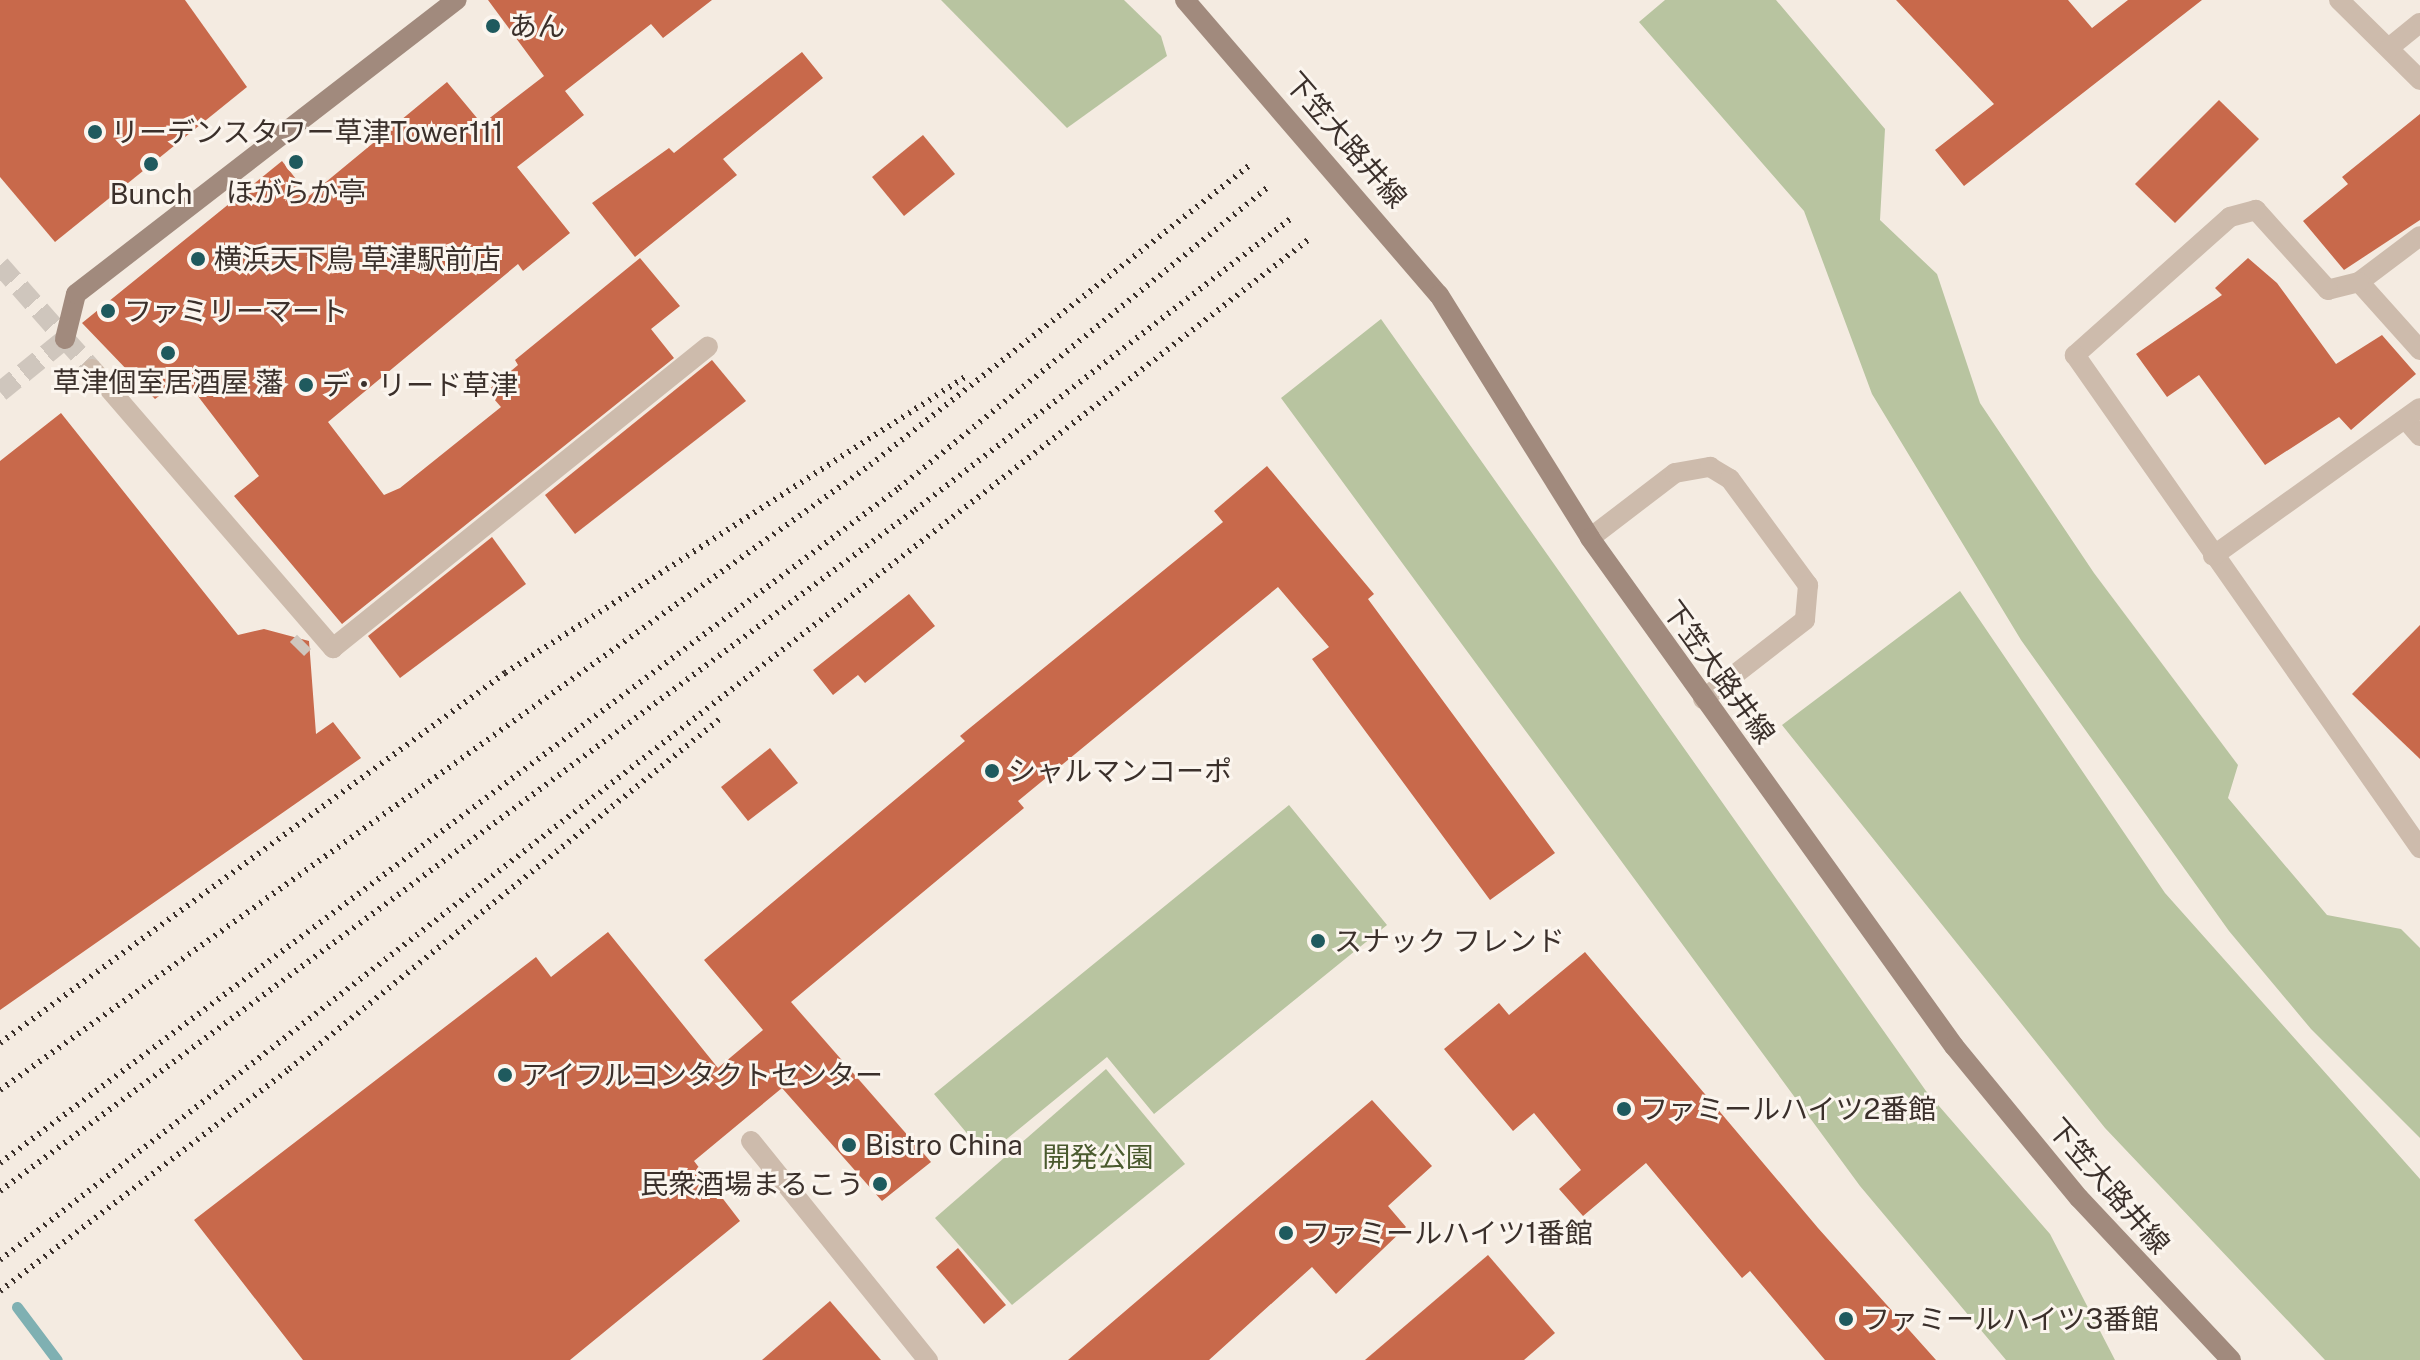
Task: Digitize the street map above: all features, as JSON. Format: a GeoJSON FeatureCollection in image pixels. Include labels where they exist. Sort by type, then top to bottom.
{"type":"FeatureCollection","features":[{"type":"Feature","properties":{"kind":"main road"},"geometry":{"type":"LineString","coordinates":[[65,339],[76,294],[457,0]]}},
{"type":"Feature","properties":{"kind":"main road","name":"下笠大路井線"},"geometry":{"type":"LineString","coordinates":[[1185,0],[1439,295],[1590,538],[1954,1046],[2079,1198],[2231,1360]]}},
{"type":"Feature","properties":{"kind":"street"},"geometry":{"type":"LineString","coordinates":[[2339,0],[2420,80]]}},
{"type":"Feature","properties":{"kind":"street"},"geometry":{"type":"LineString","coordinates":[[2390,47],[2420,23]]}},
{"type":"Feature","properties":{"kind":"street"},"geometry":{"type":"LineString","coordinates":[[2419,846],[2075,355],[2230,217],[2256,210],[2328,290],[2359,282],[2420,236]]}},
{"type":"Feature","properties":{"kind":"street"},"geometry":{"type":"LineString","coordinates":[[2359,282],[2420,350]]}},
{"type":"Feature","properties":{"kind":"street"},"geometry":{"type":"LineString","coordinates":[[92,369],[308,632],[333,648],[708,347]]}},
{"type":"Feature","properties":{"kind":"street"},"geometry":{"type":"LineString","coordinates":[[2213,556],[2416,422]]}},
{"type":"Feature","properties":{"kind":"street"},"geometry":{"type":"LineString","coordinates":[[1590,538],[1675,473],[1710,467],[1730,479],[1808,585],[1805,620],[1703,699]]}},
{"type":"Feature","properties":{"kind":"street"},"geometry":{"type":"LineString","coordinates":[[751,1141],[928,1360]]}},
{"type":"Feature","properties":{"kind":"green space"},"geometry":{"type":"Polygon","coordinates":[[[941,0],[1124,0],[1161,36],[1167,56],[1067,128],[941,0]]]}},
{"type":"Feature","properties":{"kind":"green space"},"geometry":{"type":"Polygon","coordinates":[[[1665,0],[1776,0],[1885,129],[1880,220],[1937,274],[1980,403],[2094,573],[2238,765],[2228,798],[2327,915],[2401,929],[2420,948],[2420,1138],[2311,1029],[2229,931],[2021,640],[1872,394],[1804,211],[1639,22],[1665,0]]]}},
{"type":"Feature","properties":{"kind":"green space"},"geometry":{"type":"Polygon","coordinates":[[[1381,319],[1926,1091],[2050,1234],[2115,1360],[2006,1360],[1860,1186],[1281,398],[1381,319]]]}},
{"type":"Feature","properties":{"kind":"green space"},"geometry":{"type":"Polygon","coordinates":[[[1960,591],[2165,893],[2420,1179],[2420,1360],[2325,1360],[2105,1128],[1782,725],[1960,591]]]}},
{"type":"Feature","properties":{"kind":"green space"},"geometry":{"type":"Polygon","coordinates":[[[1289,805],[1387,925],[1154,1114],[1107,1057],[986,1156],[934,1094],[1289,805]]]}},
{"type":"Feature","properties":{"kind":"green space","name":"開発公園"},"geometry":{"type":"Polygon","coordinates":[[[1106,1069],[1185,1164],[1012,1305],[935,1218],[1106,1069]]]}},
{"type":"Feature","properties":{"kind":"building","name":"リーデンスタワー草津Tower111"},"geometry":{"type":"Polygon","coordinates":[[[0,0],[185,0],[247,87],[55,242],[0,177],[0,0]]]}},
{"type":"Feature","properties":{"kind":"building"},"geometry":{"type":"Polygon","coordinates":[[[488,0],[712,0],[663,38],[651,24],[565,91],[584,115],[517,167],[570,233],[523,271],[518,264],[328,422],[384,495],[400,488],[501,407],[487,391],[518,365],[515,360],[640,258],[680,306],[651,329],[674,358],[342,624],[234,496],[259,476],[184,378],[155,399],[82,323],[282,161],[309,196],[447,82],[482,124],[544,76],[488,0]]]}},
{"type":"Feature","properties":{"kind":"building"},"geometry":{"type":"Polygon","coordinates":[[[1896,0],[2068,0],[2092,28],[2128,0],[2202,0],[1964,186],[1935,150],[1994,104],[1896,0]]]}},
{"type":"Feature","properties":{"kind":"building"},"geometry":{"type":"Polygon","coordinates":[[[802,52],[823,78],[723,159],[737,175],[635,257],[592,203],[669,148],[674,153],[802,52]]]}},
{"type":"Feature","properties":{"kind":"building"},"geometry":{"type":"Polygon","coordinates":[[[2219,100],[2259,139],[2175,223],[2135,184],[2219,100]]]}},
{"type":"Feature","properties":{"kind":"building"},"geometry":{"type":"Polygon","coordinates":[[[2420,114],[2420,220],[2344,270],[2303,221],[2348,184],[2342,177],[2420,114]]]}},
{"type":"Feature","properties":{"kind":"building"},"geometry":{"type":"Polygon","coordinates":[[[923,135],[955,174],[904,216],[872,177],[923,135]]]}},
{"type":"Feature","properties":{"kind":"building"},"geometry":{"type":"Polygon","coordinates":[[[2248,258],[2277,283],[2336,364],[2382,335],[2416,374],[2351,430],[2339,417],[2265,465],[2199,375],[2167,397],[2136,354],[2222,295],[2215,288],[2248,258]]]}},
{"type":"Feature","properties":{"kind":"building"},"geometry":{"type":"Polygon","coordinates":[[[712,360],[746,401],[575,534],[545,495],[712,360]]]}},
{"type":"Feature","properties":{"kind":"building"},"geometry":{"type":"Polygon","coordinates":[[[61,413],[238,635],[264,629],[309,641],[316,734],[333,722],[361,758],[0,1010],[0,461],[61,413]]]}},
{"type":"Feature","properties":{"kind":"building"},"geometry":{"type":"Polygon","coordinates":[[[1267,466],[1374,594],[1368,599],[1555,853],[1490,900],[1312,659],[1329,647],[1278,587],[1018,801],[1024,808],[791,1002],[931,1162],[882,1201],[782,1088],[694,1161],[740,1221],[570,1360],[303,1360],[194,1220],[536,957],[551,977],[608,932],[718,1068],[763,1030],[704,960],[965,741],[960,736],[1223,522],[1214,511],[1267,466]]]}},
{"type":"Feature","properties":{"kind":"building"},"geometry":{"type":"Polygon","coordinates":[[[492,537],[526,584],[400,678],[368,636],[492,537]]]}},
{"type":"Feature","properties":{"kind":"building"},"geometry":{"type":"Polygon","coordinates":[[[909,594],[935,626],[865,683],[858,675],[833,695],[813,670],[909,594]]]}},
{"type":"Feature","properties":{"kind":"building"},"geometry":{"type":"Polygon","coordinates":[[[2420,625],[2420,759],[2352,694],[2420,625]]]}},
{"type":"Feature","properties":{"kind":"building"},"geometry":{"type":"Polygon","coordinates":[[[770,748],[798,783],[748,821],[721,787],[770,748]]]}},
{"type":"Feature","properties":{"kind":"building"},"geometry":{"type":"Polygon","coordinates":[[[1585,952],[1818,1228],[1936,1360],[1825,1360],[1750,1271],[1742,1278],[1646,1163],[1583,1216],[1559,1189],[1581,1170],[1534,1113],[1513,1131],[1444,1049],[1499,1003],[1509,1015],[1585,952]]]}},
{"type":"Feature","properties":{"kind":"building","name":"ファミールハイツ1番館"},"geometry":{"type":"Polygon","coordinates":[[[1372,1100],[1432,1166],[1388,1206],[1406,1227],[1336,1294],[1312,1267],[1209,1360],[1068,1360],[1372,1100]]]}},
{"type":"Feature","properties":{"kind":"building"},"geometry":{"type":"Polygon","coordinates":[[[958,1248],[1006,1305],[984,1324],[936,1267],[958,1248]]]}},
{"type":"Feature","properties":{"kind":"building"},"geometry":{"type":"Polygon","coordinates":[[[1488,1255],[1555,1333],[1524,1360],[1365,1360],[1488,1255]]]}},
{"type":"Feature","properties":{"kind":"building"},"geometry":{"type":"Polygon","coordinates":[[[830,1301],[881,1360],[762,1360],[830,1301]]]}},
{"type":"Feature","properties":{"kind":"waterway"},"geometry":{"type":"LineString","coordinates":[[17,1307],[57,1360]]}},
{"type":"Feature","properties":{"kind":"tunnel"},"geometry":{"type":"LineString","coordinates":[[0,265],[65,339]]}},
{"type":"Feature","properties":{"kind":"tunnel"},"geometry":{"type":"LineString","coordinates":[[0,392],[65,339],[92,369]]}},
{"type":"Feature","properties":{"kind":"tunnel"},"geometry":{"type":"LineString","coordinates":[[297,649],[304,642]]}},
{"type":"Feature","properties":{"kind":"railway"},"geometry":{"type":"LineString","coordinates":[[0,1090],[870,465],[1249,166]]}},
{"type":"Feature","properties":{"kind":"railway"},"geometry":{"type":"LineString","coordinates":[[0,1163],[899,488],[1267,188]]}},
{"type":"Feature","properties":{"kind":"railway"},"geometry":{"type":"LineString","coordinates":[[0,1191],[915,510],[1291,218]]}},
{"type":"Feature","properties":{"kind":"railway"},"geometry":{"type":"LineString","coordinates":[[0,1260],[1309,239]]}},
{"type":"Feature","properties":{"kind":"railway"},"geometry":{"type":"LineString","coordinates":[[0,1043],[505,673],[965,377]]}},
{"type":"Feature","properties":{"kind":"railway"},"geometry":{"type":"LineString","coordinates":[[0,1291],[289,1069],[721,718]]}},
{"type":"Feature","properties":{"kind":"place","name":"あん"},"geometry":{"type":"Point","coordinates":[493,26]}},
{"type":"Feature","properties":{"kind":"place","name":"リーデンスタワー草津Tower111"},"geometry":{"type":"Point","coordinates":[95,132]}},
{"type":"Feature","properties":{"kind":"place","name":"ほがらか亭"},"geometry":{"type":"Point","coordinates":[296,162]}},
{"type":"Feature","properties":{"kind":"place","name":"Bunch"},"geometry":{"type":"Point","coordinates":[151,164]}},
{"type":"Feature","properties":{"kind":"place","name":"横浜天下鳥 草津駅前店"},"geometry":{"type":"Point","coordinates":[198,259]}},
{"type":"Feature","properties":{"kind":"place","name":"ファミリーマート"},"geometry":{"type":"Point","coordinates":[108,311]}},
{"type":"Feature","properties":{"kind":"place","name":"草津個室居酒屋 藩"},"geometry":{"type":"Point","coordinates":[168,353]}},
{"type":"Feature","properties":{"kind":"place","name":"デ・リード草津"},"geometry":{"type":"Point","coordinates":[306,385]}},
{"type":"Feature","properties":{"kind":"place","name":"シャルマンコーポ"},"geometry":{"type":"Point","coordinates":[992,771]}},
{"type":"Feature","properties":{"kind":"place","name":"スナック フレンド"},"geometry":{"type":"Point","coordinates":[1318,941]}},
{"type":"Feature","properties":{"kind":"place","name":"アイフルコンタクトセンター"},"geometry":{"type":"Point","coordinates":[505,1075]}},
{"type":"Feature","properties":{"kind":"place","name":"ファミールハイツ2番館"},"geometry":{"type":"Point","coordinates":[1624,1109]}},
{"type":"Feature","properties":{"kind":"place","name":"Bistro China"},"geometry":{"type":"Point","coordinates":[849,1145]}},
{"type":"Feature","properties":{"kind":"place","name":"民衆酒場まるこう"},"geometry":{"type":"Point","coordinates":[880,1184]}},
{"type":"Feature","properties":{"kind":"place","name":"ファミールハイツ1番館"},"geometry":{"type":"Point","coordinates":[1286,1233]}},
{"type":"Feature","properties":{"kind":"place","name":"ファミールハイツ3番館"},"geometry":{"type":"Point","coordinates":[1846,1319]}}]}
